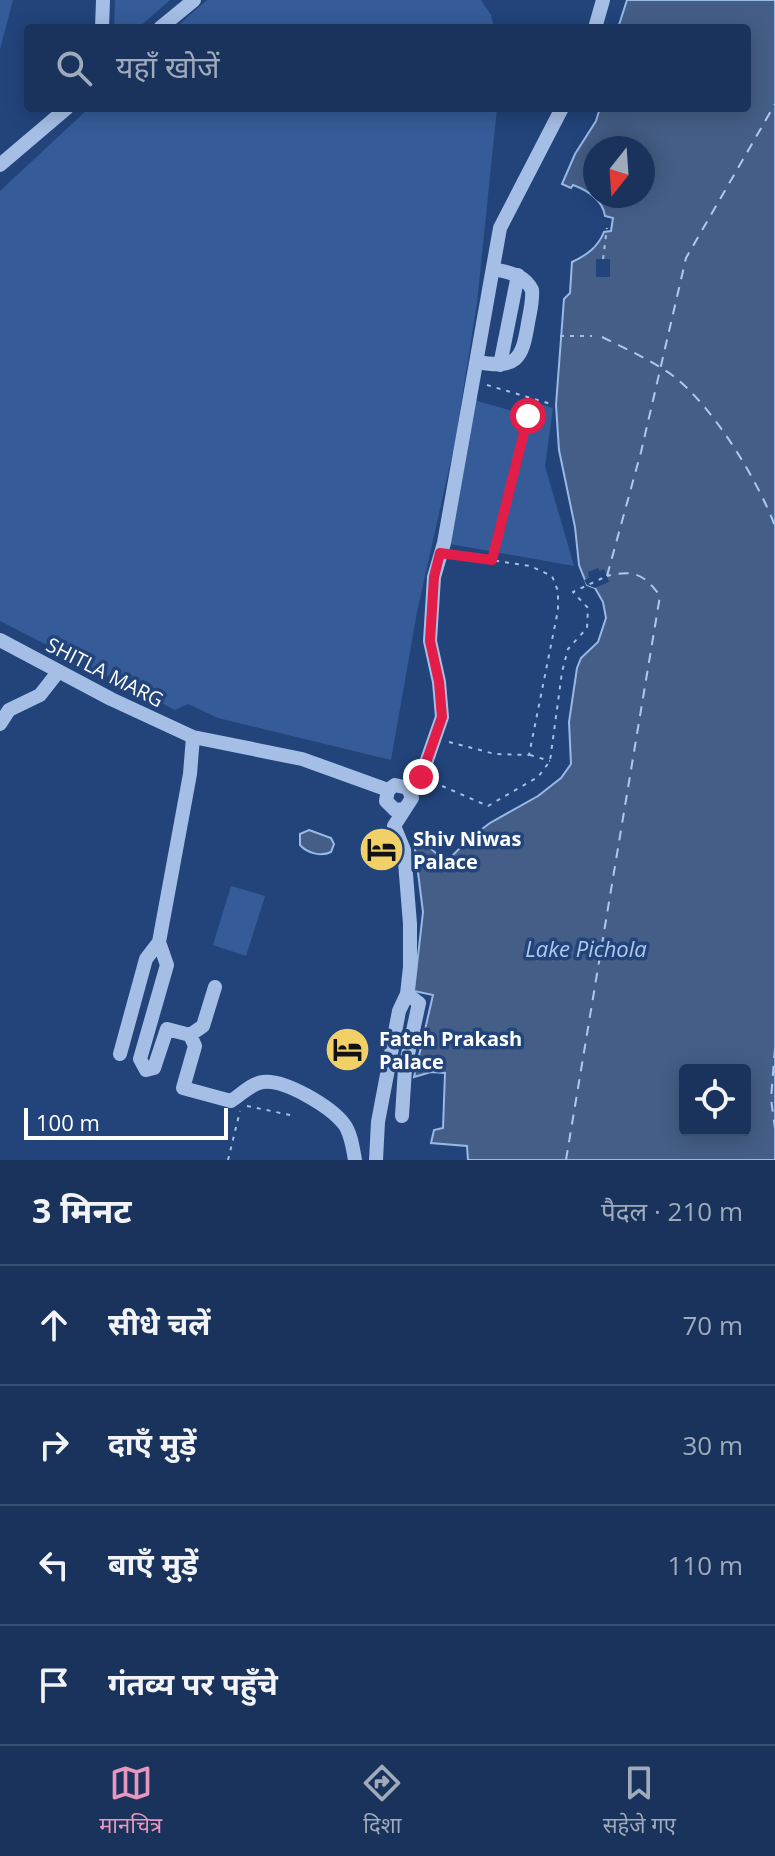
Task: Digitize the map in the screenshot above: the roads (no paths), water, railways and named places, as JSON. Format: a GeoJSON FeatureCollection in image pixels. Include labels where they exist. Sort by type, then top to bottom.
{"type":"FeatureCollection","features":[{"type":"Feature","properties":{"kind":"street"},"geometry":{"type":"LineString","coordinates":[[102,24],[103,0]]}},
{"type":"Feature","properties":{"kind":"street"},"geometry":{"type":"LineString","coordinates":[[165,24],[194,0]]}},
{"type":"Feature","properties":{"kind":"street"},"geometry":{"type":"LineString","coordinates":[[596,24],[603,0]]}},
{"type":"Feature","properties":{"kind":"street"},"geometry":{"type":"LineString","coordinates":[[0,165],[62,112]]}},
{"type":"Feature","properties":{"kind":"street"},"geometry":{"type":"LineString","coordinates":[[408,788],[421,777],[442,717],[439,682],[430,641],[434,577],[503,220],[560,112]]}},
{"type":"Feature","properties":{"kind":"street"},"geometry":{"type":"LineString","coordinates":[[477,362],[500,365],[517,359],[524,347],[533,297],[529,284],[518,275],[494,269]]}},
{"type":"Feature","properties":{"kind":"street","name":"SHITLA MARG"},"geometry":{"type":"LineString","coordinates":[[0,640],[58,672],[193,737],[302,759],[388,790]]}},
{"type":"Feature","properties":{"kind":"street"},"geometry":{"type":"LineString","coordinates":[[0,724],[9,710],[40,695],[58,672]]}},
{"type":"Feature","properties":{"kind":"street"},"geometry":{"type":"LineString","coordinates":[[120,1054],[146,959],[159,942],[190,774],[193,737]]}},
{"type":"Feature","properties":{"kind":"street"},"geometry":{"type":"LineString","coordinates":[[359,777],[379,799],[404,850],[408,895],[410,954],[407,994],[399,1011],[378,1122],[376,1160]]}},
{"type":"Feature","properties":{"kind":"street"},"geometry":{"type":"LineString","coordinates":[[404,809],[395,810],[386,799],[388,790],[400,785],[408,788]]}},
{"type":"Feature","properties":{"kind":"street"},"geometry":{"type":"LineString","coordinates":[[394,826],[411,801],[408,788]]}},
{"type":"Feature","properties":{"kind":"street"},"geometry":{"type":"LineString","coordinates":[[159,942],[167,965],[142,1053],[142,1065],[146,1070],[157,1065],[167,1029],[190,1035],[203,1026],[215,987]]}},
{"type":"Feature","properties":{"kind":"street"},"geometry":{"type":"LineString","coordinates":[[402,1116],[405,1068],[419,1003],[407,994]]}},
{"type":"Feature","properties":{"kind":"street"},"geometry":{"type":"LineString","coordinates":[[190,1035],[195,1046],[183,1088],[231,1101],[259,1082],[271,1082],[301,1093],[346,1126],[355,1160]]}},
{"type":"Feature","properties":{"kind":"water","name":"Lake Pichola"},"geometry":{"type":"Polygon","coordinates":[[[627,0],[775,0],[775,1160],[468,1160],[467,1146],[431,1143],[434,1130],[443,1128],[445,1073],[431,1072],[414,1077],[433,995],[414,991],[423,912],[413,833],[446,862],[490,823],[538,796],[561,778],[571,764],[569,722],[577,668],[581,658],[598,642],[606,618],[603,602],[595,588],[587,585],[579,565],[575,527],[559,450],[556,405],[564,299],[570,293],[572,262],[591,250],[604,232],[611,231],[613,218],[605,216],[603,208],[655,208],[655,136],[586,136],[599,112],[751,112],[751,24],[619,24],[627,0]]]}},
{"type":"Feature","properties":{"kind":"water","name":"Lake Pichola"},"geometry":{"type":"Polygon","coordinates":[[[583,141],[583,190],[562,184],[583,141]]]}},
{"type":"Feature","properties":{"kind":"water"},"geometry":{"type":"Polygon","coordinates":[[[309,830],[331,838],[334,844],[331,852],[314,853],[300,845],[300,834],[309,830]]]}},
{"type":"Feature","properties":{"kind":"place","name":"Shiv Niwas Palace"},"geometry":{"type":"Point","coordinates":[382,850]}},
{"type":"Feature","properties":{"kind":"place","name":"Fateh Prakash Palace"},"geometry":{"type":"Point","coordinates":[348,1050]}}]}
